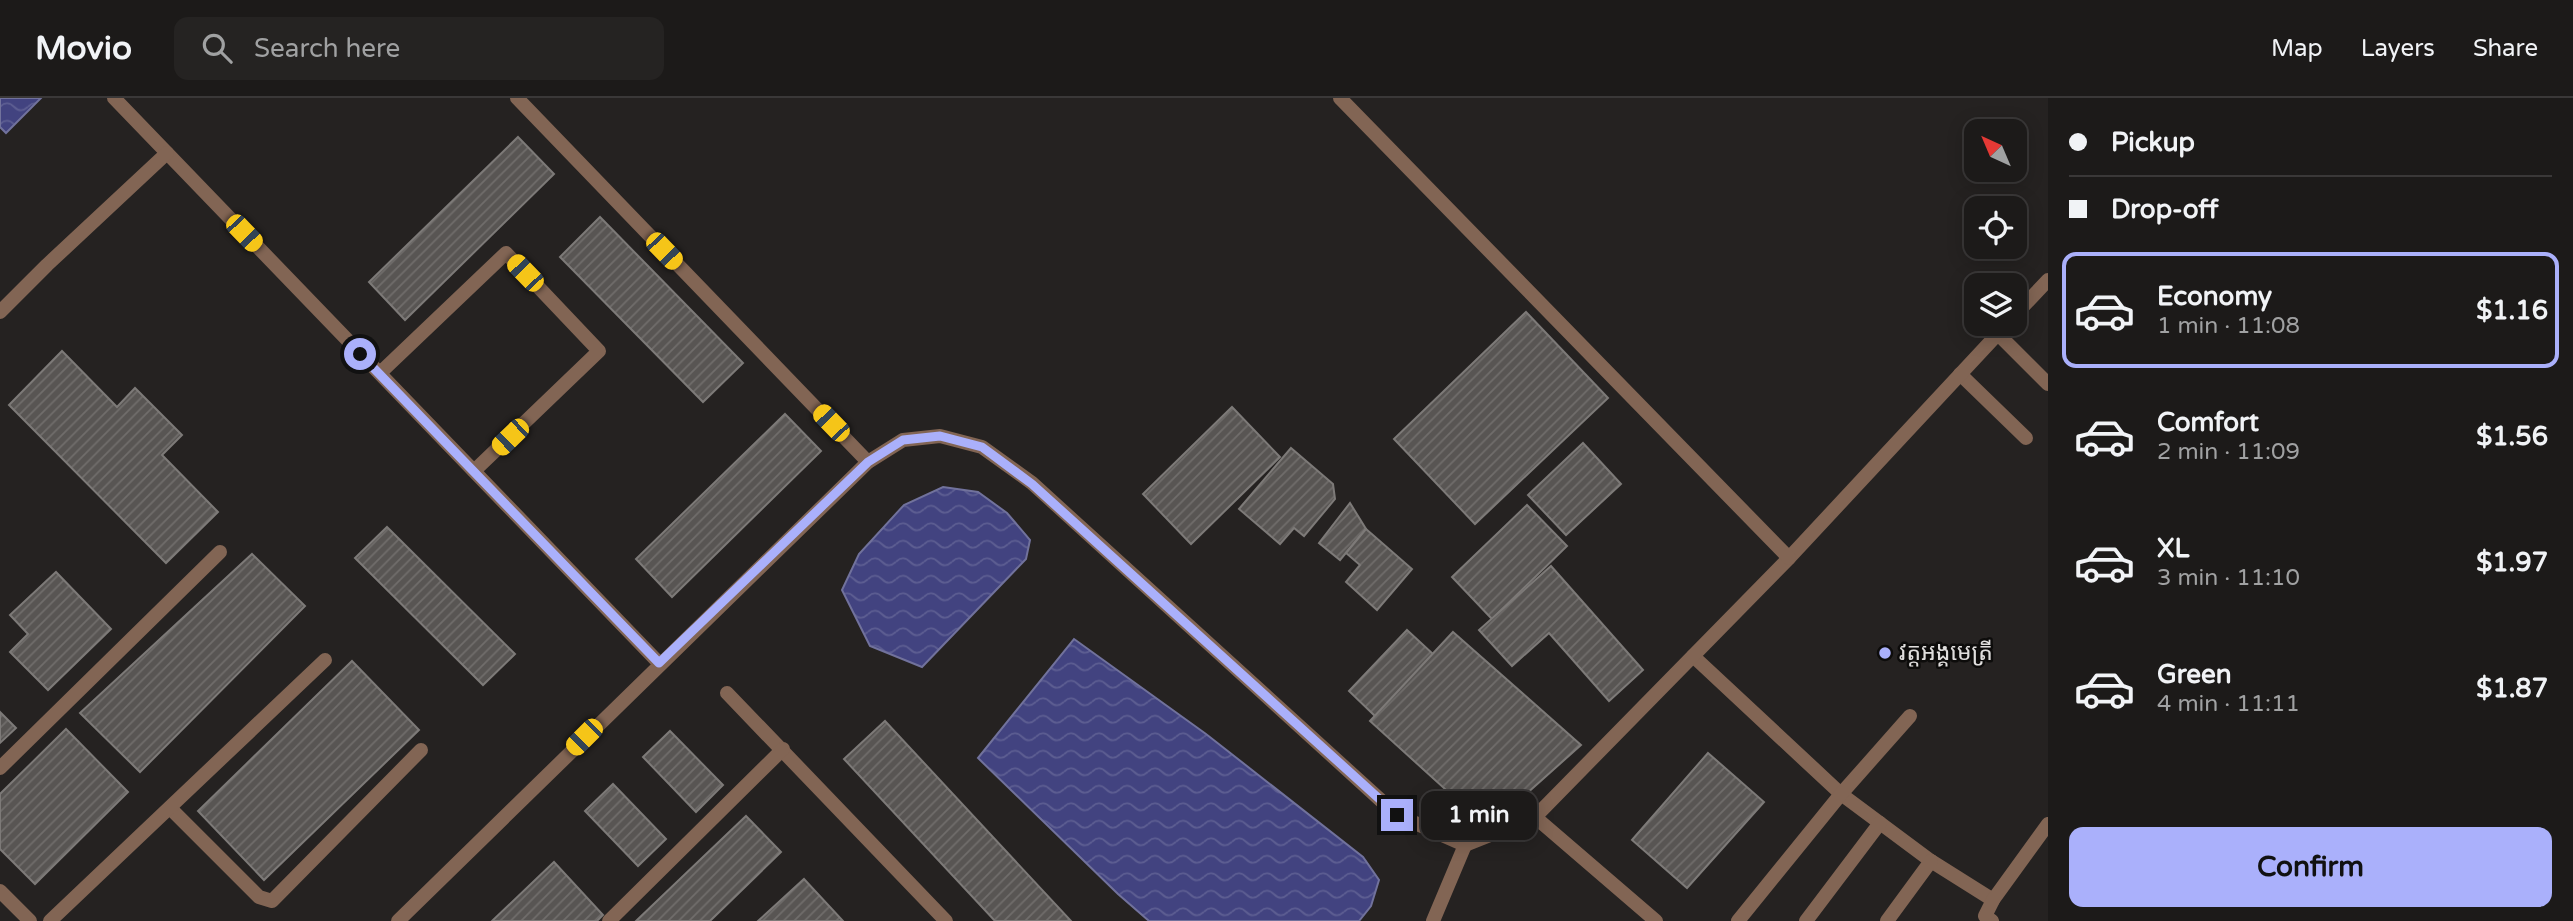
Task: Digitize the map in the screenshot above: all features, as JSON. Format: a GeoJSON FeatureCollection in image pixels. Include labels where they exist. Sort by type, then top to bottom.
{"type":"FeatureCollection","features":[{"type":"Feature","properties":{"kind":"street"},"geometry":{"type":"LineString","coordinates":[[114,98],[659,663]]}},
{"type":"Feature","properties":{"kind":"street"},"geometry":{"type":"LineString","coordinates":[[517,98],[868,462]]}},
{"type":"Feature","properties":{"kind":"street"},"geometry":{"type":"LineString","coordinates":[[1340,98],[1789,558]]}},
{"type":"Feature","properties":{"kind":"street"},"geometry":{"type":"LineString","coordinates":[[0,312],[167,153]]}},
{"type":"Feature","properties":{"kind":"street"},"geometry":{"type":"LineString","coordinates":[[380,373],[506,253],[599,351],[474,471]]}},
{"type":"Feature","properties":{"kind":"street"},"geometry":{"type":"LineString","coordinates":[[2027,302],[2048,280]]}},
{"type":"Feature","properties":{"kind":"street"},"geometry":{"type":"LineString","coordinates":[[1433,921],[1465,845],[1535,817],[1789,558],[1996,336]]}},
{"type":"Feature","properties":{"kind":"street"},"geometry":{"type":"LineString","coordinates":[[2009,336],[2048,384]]}},
{"type":"Feature","properties":{"kind":"street"},"geometry":{"type":"LineString","coordinates":[[1960,374],[2026,438]]}},
{"type":"Feature","properties":{"kind":"street"},"geometry":{"type":"LineString","coordinates":[[398,921],[659,663],[868,462],[903,440],[940,436],[982,447],[1032,484],[1397,815],[1465,845]]}},
{"type":"Feature","properties":{"kind":"street"},"geometry":{"type":"LineString","coordinates":[[0,768],[220,552]]}},
{"type":"Feature","properties":{"kind":"street"},"geometry":{"type":"LineString","coordinates":[[1693,656],[1841,794],[1931,861],[1993,900]]}},
{"type":"Feature","properties":{"kind":"street"},"geometry":{"type":"LineString","coordinates":[[50,921],[325,660]]}},
{"type":"Feature","properties":{"kind":"street"},"geometry":{"type":"LineString","coordinates":[[727,693],[946,921]]}},
{"type":"Feature","properties":{"kind":"street"},"geometry":{"type":"LineString","coordinates":[[1738,921],[1841,794],[1910,716]]}},
{"type":"Feature","properties":{"kind":"street"},"geometry":{"type":"LineString","coordinates":[[608,921],[783,749]]}},
{"type":"Feature","properties":{"kind":"street"},"geometry":{"type":"LineString","coordinates":[[170,808],[259,897],[272,901],[421,750]]}},
{"type":"Feature","properties":{"kind":"street"},"geometry":{"type":"LineString","coordinates":[[1535,817],[1656,921]]}},
{"type":"Feature","properties":{"kind":"street"},"geometry":{"type":"LineString","coordinates":[[1806,921],[1880,824]]}},
{"type":"Feature","properties":{"kind":"street"},"geometry":{"type":"LineString","coordinates":[[1986,919],[1993,900],[2048,824]]}},
{"type":"Feature","properties":{"kind":"street"},"geometry":{"type":"LineString","coordinates":[[1887,921],[1931,861]]}},
{"type":"Feature","properties":{"kind":"street"},"geometry":{"type":"LineString","coordinates":[[0,891],[30,921]]}},
{"type":"Feature","properties":{"kind":"water"},"geometry":{"type":"Polygon","coordinates":[[[0,98],[41,98],[6,133],[0,127],[0,98]]]}},
{"type":"Feature","properties":{"kind":"water"},"geometry":{"type":"Polygon","coordinates":[[[943,487],[978,492],[1007,513],[1030,540],[1026,559],[922,667],[870,646],[842,590],[859,554],[904,505],[943,487]]]}},
{"type":"Feature","properties":{"kind":"water"},"geometry":{"type":"Polygon","coordinates":[[[1074,639],[1206,734],[1363,857],[1379,880],[1371,906],[1359,921],[1149,921],[978,758],[1074,639]]]}},
{"type":"Feature","properties":{"kind":"building"},"geometry":{"type":"Polygon","coordinates":[[[518,137],[554,174],[405,320],[369,282],[518,137]]]}},
{"type":"Feature","properties":{"kind":"building"},"geometry":{"type":"Polygon","coordinates":[[[600,217],[743,363],[703,402],[560,257],[600,217]]]}},
{"type":"Feature","properties":{"kind":"building"},"geometry":{"type":"Polygon","coordinates":[[[1526,312],[1608,398],[1475,524],[1394,439],[1526,312]]]}},
{"type":"Feature","properties":{"kind":"building"},"geometry":{"type":"Polygon","coordinates":[[[62,351],[117,407],[135,388],[182,435],[162,455],[218,512],[166,563],[9,405],[62,351]]]}},
{"type":"Feature","properties":{"kind":"building"},"geometry":{"type":"Polygon","coordinates":[[[1232,407],[1280,457],[1191,544],[1143,494],[1232,407]]]}},
{"type":"Feature","properties":{"kind":"building"},"geometry":{"type":"Polygon","coordinates":[[[785,414],[821,451],[672,597],[636,559],[785,414]]]}},
{"type":"Feature","properties":{"kind":"building"},"geometry":{"type":"Polygon","coordinates":[[[1583,443],[1621,484],[1566,535],[1528,495],[1583,443]]]}},
{"type":"Feature","properties":{"kind":"building"},"geometry":{"type":"Polygon","coordinates":[[[1291,448],[1333,484],[1335,499],[1304,536],[1294,528],[1280,544],[1239,509],[1291,448]]]}},
{"type":"Feature","properties":{"kind":"building"},"geometry":{"type":"Polygon","coordinates":[[[1350,503],[1366,529],[1340,560],[1319,543],[1350,503]]]}},
{"type":"Feature","properties":{"kind":"building"},"geometry":{"type":"Polygon","coordinates":[[[1527,505],[1567,546],[1492,619],[1452,577],[1527,505]]]}},
{"type":"Feature","properties":{"kind":"building"},"geometry":{"type":"Polygon","coordinates":[[[387,527],[515,654],[483,685],[355,558],[387,527]]]}},
{"type":"Feature","properties":{"kind":"building"},"geometry":{"type":"Polygon","coordinates":[[[1366,529],[1412,569],[1377,610],[1346,582],[1360,565],[1346,553],[1366,529]]]}},
{"type":"Feature","properties":{"kind":"building"},"geometry":{"type":"Polygon","coordinates":[[[252,554],[305,606],[140,772],[80,713],[252,554]]]}},
{"type":"Feature","properties":{"kind":"building"},"geometry":{"type":"Polygon","coordinates":[[[1551,566],[1643,670],[1609,701],[1549,633],[1512,666],[1479,630],[1551,566]]]}},
{"type":"Feature","properties":{"kind":"building"},"geometry":{"type":"Polygon","coordinates":[[[56,572],[111,629],[48,690],[10,652],[28,634],[10,615],[56,572]]]}},
{"type":"Feature","properties":{"kind":"building"},"geometry":{"type":"Polygon","coordinates":[[[1407,630],[1433,654],[1376,717],[1349,691],[1407,630]]]}},
{"type":"Feature","properties":{"kind":"building"},"geometry":{"type":"Polygon","coordinates":[[[1453,632],[1581,745],[1488,828],[1370,721],[1453,632]]]}},
{"type":"Feature","properties":{"kind":"building"},"geometry":{"type":"Polygon","coordinates":[[[352,661],[419,730],[264,880],[198,811],[352,661]]]}},
{"type":"Feature","properties":{"kind":"building"},"geometry":{"type":"Polygon","coordinates":[[[0,712],[16,728],[0,743],[0,712]]]}},
{"type":"Feature","properties":{"kind":"building"},"geometry":{"type":"Polygon","coordinates":[[[885,721],[1071,921],[995,921],[844,759],[885,721]]]}},
{"type":"Feature","properties":{"kind":"building"},"geometry":{"type":"Polygon","coordinates":[[[66,729],[128,792],[35,884],[0,849],[0,794],[66,729]]]}},
{"type":"Feature","properties":{"kind":"building"},"geometry":{"type":"Polygon","coordinates":[[[670,731],[723,785],[696,812],[643,757],[670,731]]]}},
{"type":"Feature","properties":{"kind":"building"},"geometry":{"type":"Polygon","coordinates":[[[1708,753],[1764,802],[1687,888],[1632,840],[1708,753]]]}},
{"type":"Feature","properties":{"kind":"building"},"geometry":{"type":"Polygon","coordinates":[[[613,784],[666,839],[638,866],[585,811],[613,784]]]}},
{"type":"Feature","properties":{"kind":"building"},"geometry":{"type":"Polygon","coordinates":[[[746,816],[781,852],[710,921],[636,921],[746,816]]]}},
{"type":"Feature","properties":{"kind":"building"},"geometry":{"type":"Polygon","coordinates":[[[554,862],[603,915],[597,921],[492,921],[554,862]]]}},
{"type":"Feature","properties":{"kind":"building"},"geometry":{"type":"Polygon","coordinates":[[[804,879],[843,921],[758,921],[804,879]]]}},
{"type":"Feature","properties":{"kind":"place","name":"វត្តអង្គមេត្រី"},"geometry":{"type":"Point","coordinates":[1885,653]}},
{"type":"Feature","properties":{"kind":"route"},"geometry":{"type":"LineString","coordinates":[[360,354],[659,663],[868,462],[903,440],[940,436],[982,447],[1032,484],[1397,815]]}}]}
